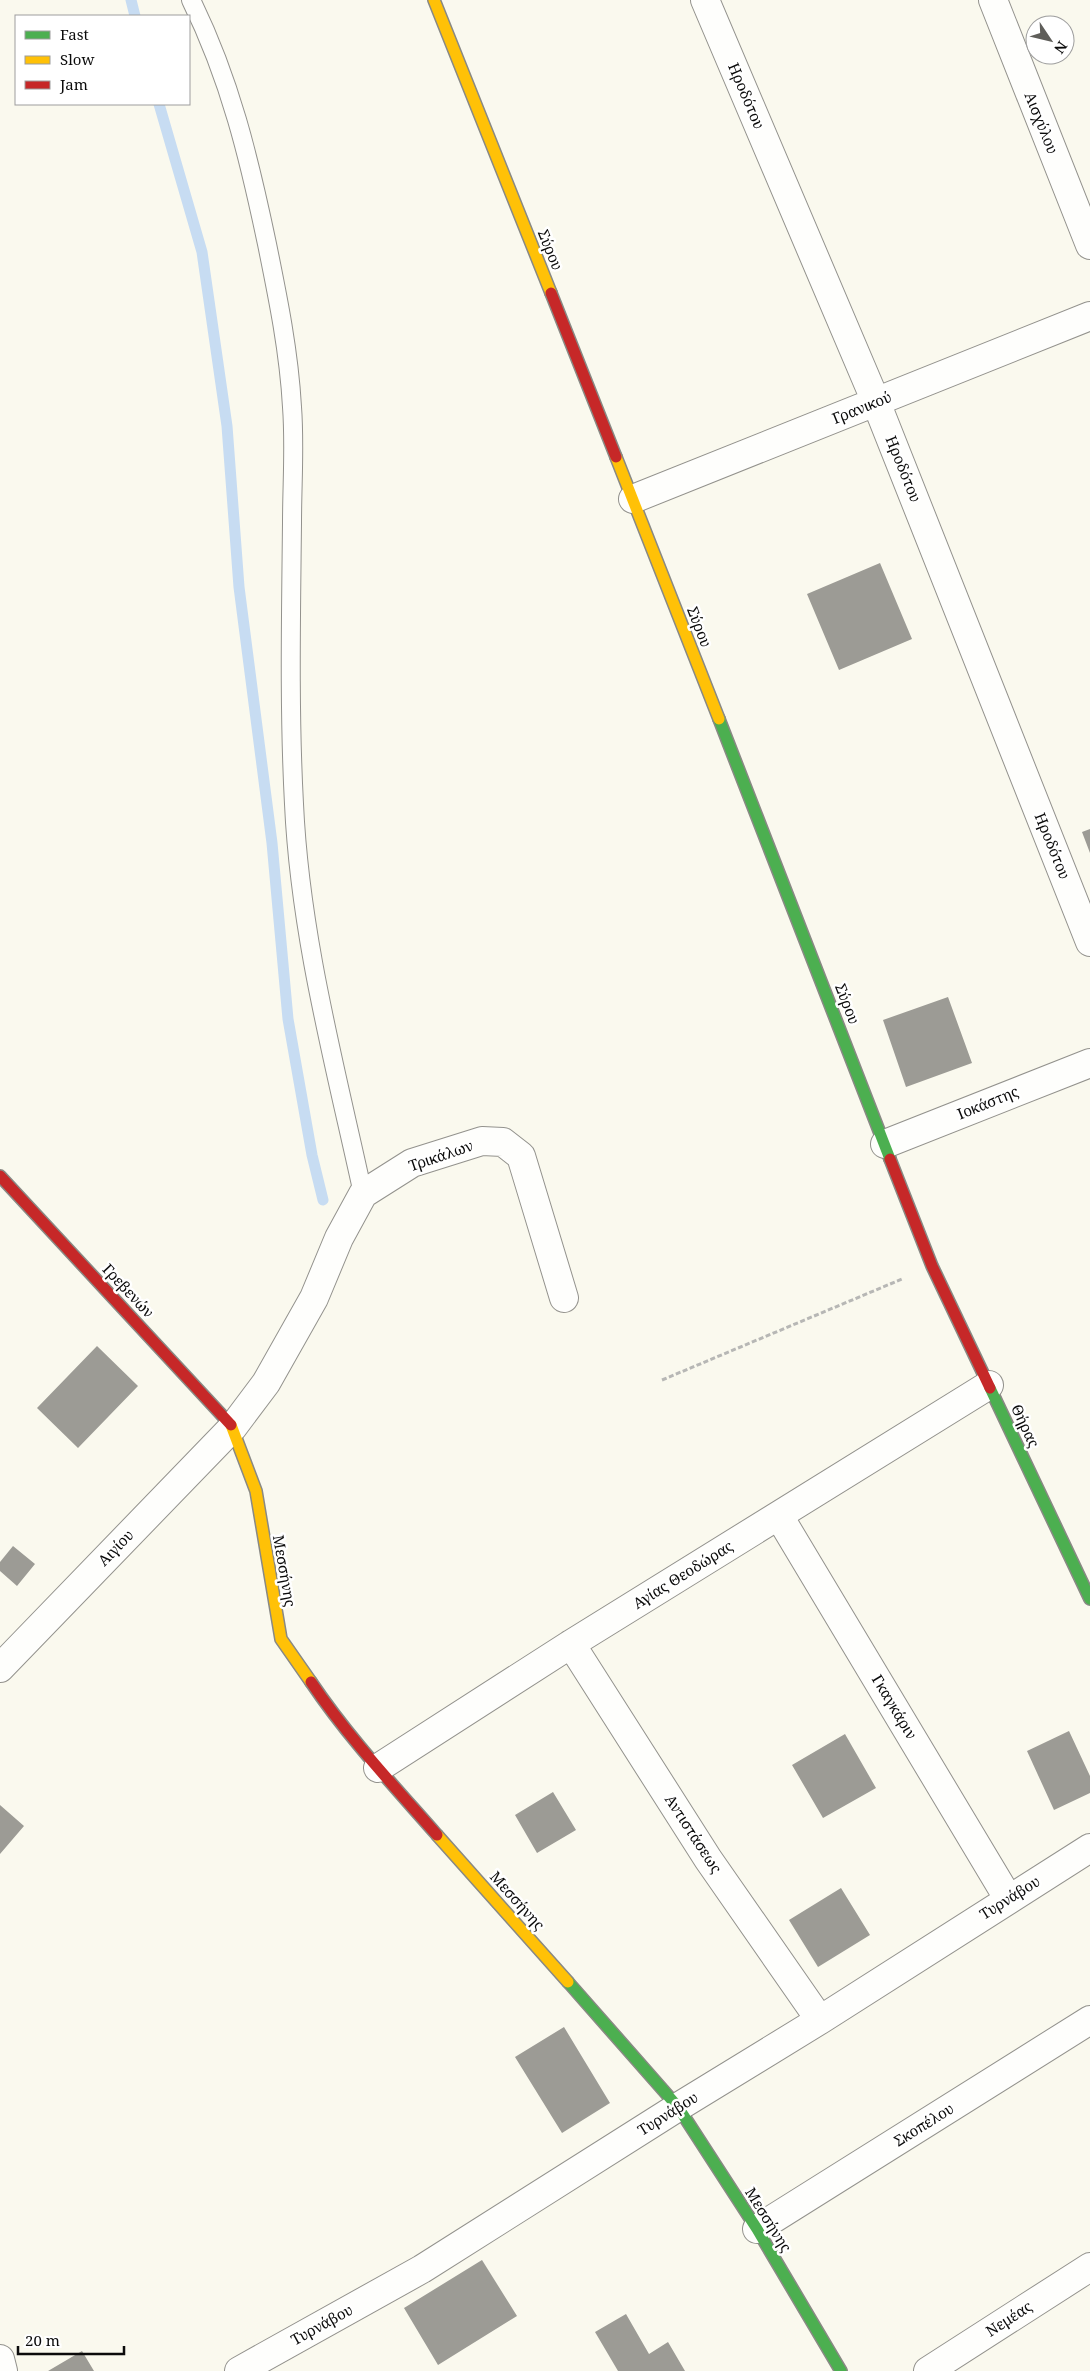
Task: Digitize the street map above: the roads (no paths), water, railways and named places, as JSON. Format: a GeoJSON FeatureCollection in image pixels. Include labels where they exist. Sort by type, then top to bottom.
{"type":"FeatureCollection","features":[{"type":"Feature","properties":{"kind":"street","name":"Σύρου"},"geometry":{"type":"LineString","coordinates":[[434,0],[633,499],[932,1266]]}},
{"type":"Feature","properties":{"kind":"street","name":"Ηροδότου"},"geometry":{"type":"LineString","coordinates":[[705,0],[876,402],[1090,942]]}},
{"type":"Feature","properties":{"kind":"street","name":"Αισχύλου"},"geometry":{"type":"LineString","coordinates":[[992,0],[1090,246]]}},
{"type":"Feature","properties":{"kind":"street","name":"Γρανικού"},"geometry":{"type":"LineString","coordinates":[[633,499],[1090,316]]}},
{"type":"Feature","properties":{"kind":"street","name":"Ιοκάστης"},"geometry":{"type":"LineString","coordinates":[[885,1144],[1090,1063]]}},
{"type":"Feature","properties":{"kind":"street","name":"Τρικάλων"},"geometry":{"type":"LineString","coordinates":[[233,1427],[266,1383],[309,1306],[339,1238],[363,1194],[412,1163],[482,1141],[504,1142],[521,1156],[564,1298]]}},
{"type":"Feature","properties":{"kind":"street","name":"Γρεβενών"},"geometry":{"type":"LineString","coordinates":[[3,1185],[233,1427]]}},
{"type":"Feature","properties":{"kind":"street","name":"Θήρας"},"geometry":{"type":"LineString","coordinates":[[932,1266],[1090,1599]]}},
{"type":"Feature","properties":{"kind":"street","name":"Αγίας Θεοδώρας"},"geometry":{"type":"LineString","coordinates":[[378,1768],[571,1644],[990,1385]]}},
{"type":"Feature","properties":{"kind":"street","name":"Αιγίου"},"geometry":{"type":"LineString","coordinates":[[0,1668],[233,1427]]}},
{"type":"Feature","properties":{"kind":"street","name":"Μεσσήνης"},"geometry":{"type":"LineString","coordinates":[[233,1427],[256,1491],[281,1639],[326,1706],[378,1768],[678,2108],[757,2229],[840,2371]]}},
{"type":"Feature","properties":{"kind":"street","name":"Γκαγκάριν"},"geometry":{"type":"LineString","coordinates":[[779,1516],[1008,1898]]}},
{"type":"Feature","properties":{"kind":"street","name":"Αντιστάσεως"},"geometry":{"type":"LineString","coordinates":[[571,1644],[708,1859],[820,2020]]}},
{"type":"Feature","properties":{"kind":"street","name":"Τυρνάβου"},"geometry":{"type":"LineString","coordinates":[[240,2371],[422,2269],[820,2020],[1008,1898],[1090,1848]]}},
{"type":"Feature","properties":{"kind":"street","name":"Σκοπέλου"},"geometry":{"type":"LineString","coordinates":[[757,2229],[1090,2020]]}},
{"type":"Feature","properties":{"kind":"street","name":"Νεμέας"},"geometry":{"type":"LineString","coordinates":[[928,2371],[1090,2267]]}},
{"type":"Feature","properties":{"kind":"street"},"geometry":{"type":"LineString","coordinates":[[0,2359],[3,2371]]}},
{"type":"Feature","properties":{"kind":"lane"},"geometry":{"type":"LineString","coordinates":[[191,0],[223,73],[240,125],[280,309],[289,363],[294,463],[292,519],[292,740],[298,866],[307,930],[318,986],[363,1194]]}},
{"type":"Feature","properties":{"kind":"waterway"},"geometry":{"type":"LineString","coordinates":[[131,0],[135,15]]}},
{"type":"Feature","properties":{"kind":"waterway"},"geometry":{"type":"LineString","coordinates":[[159,105],[202,252],[227,426],[239,587],[272,843],[288,1019],[312,1155],[323,1200]]}}]}
